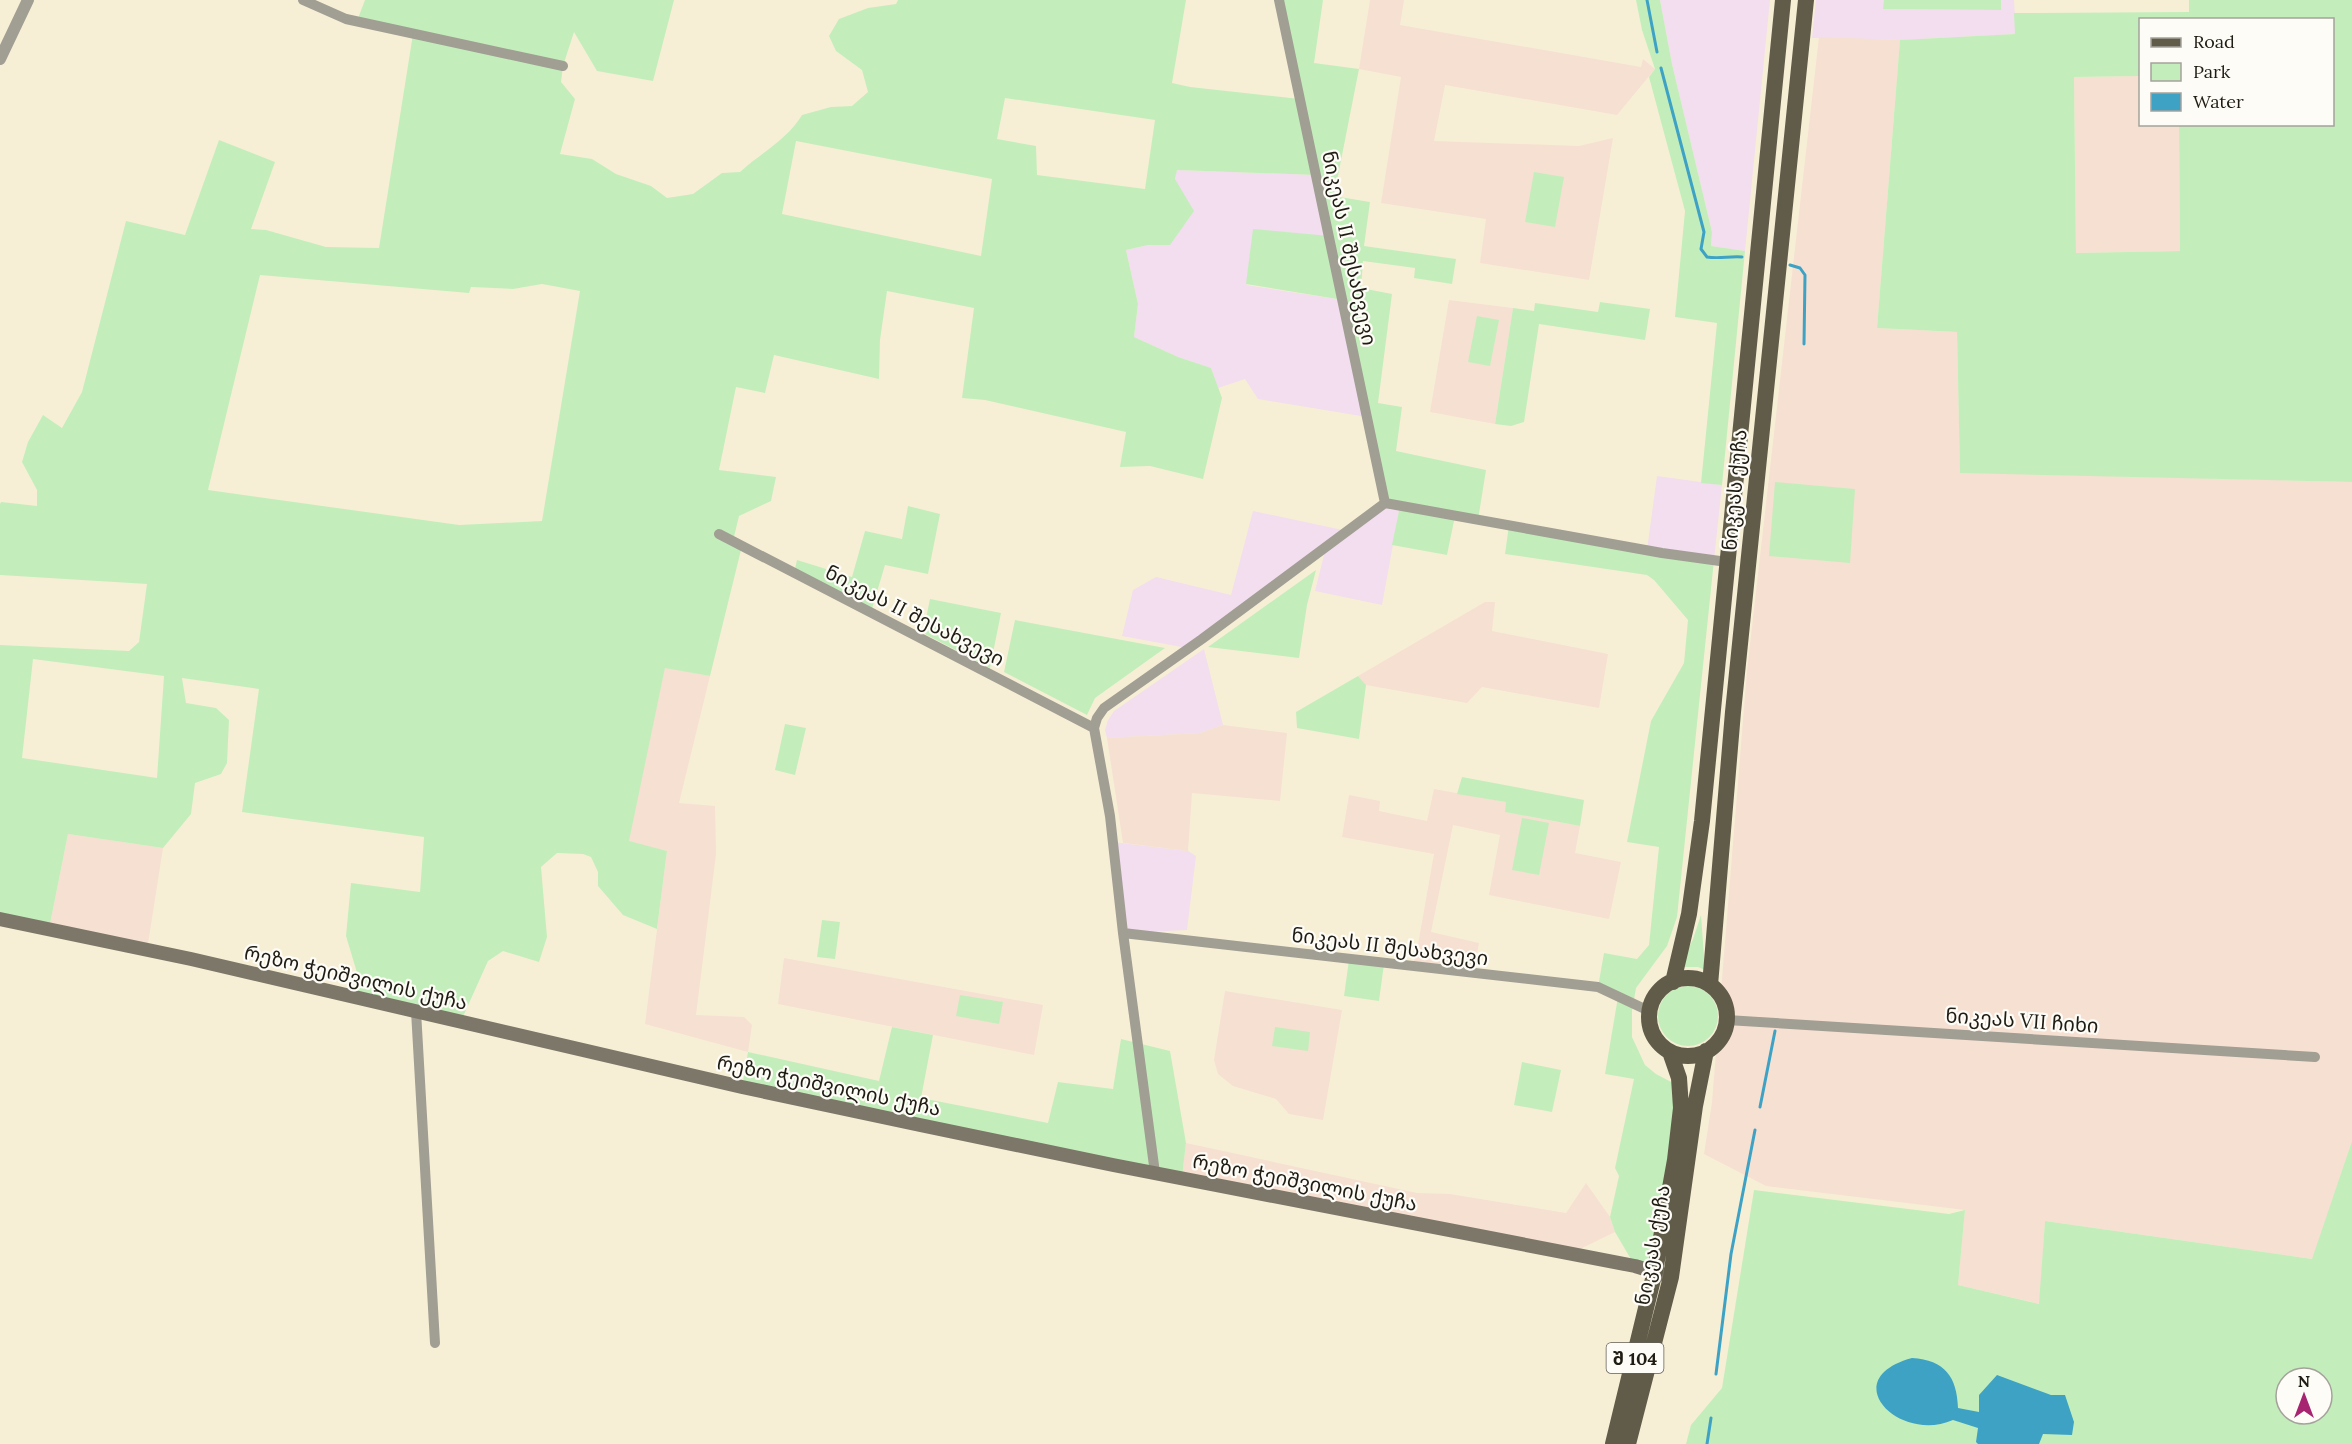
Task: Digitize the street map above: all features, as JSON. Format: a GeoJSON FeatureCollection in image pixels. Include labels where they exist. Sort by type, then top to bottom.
{"type":"FeatureCollection","features":[{"type":"Feature","properties":{"kind":"main road"},"geometry":{"type":"LineString","coordinates":[[1785,0],[1806,1]]}},
{"type":"Feature","properties":{"kind":"main road","name":"ნიკეას ქუჩა"},"geometry":{"type":"LineString","coordinates":[[1673,981],[1689,914],[1702,820],[1785,0]]}},
{"type":"Feature","properties":{"kind":"main road","name":"ნიკეას ქუჩა"},"geometry":{"type":"LineString","coordinates":[[1710,985],[1733,712],[1806,1]]}},
{"type":"Feature","properties":{"kind":"main road","name":"რეზო ჭეიშვილის ქუჩა"},"geometry":{"type":"LineString","coordinates":[[0,919],[191,959],[742,1087],[1155,1173],[1663,1274]]}},
{"type":"Feature","properties":{"kind":"main road"},"geometry":{"type":"LineString","coordinates":[[1649,1011],[1653,999],[1660,990],[1673,981],[1684,978],[1698,979],[1710,985],[1722,1000],[1727,1020]]}},
{"type":"Feature","properties":{"kind":"main road","name":"ნიკეას ქუჩა"},"geometry":{"type":"LineString","coordinates":[[1613,1444],[1663,1274],[1681,1108],[1679,1078],[1670,1052],[1660,1045],[1653,1035],[1649,1023],[1649,1011]]}},
{"type":"Feature","properties":{"kind":"main road","name":"ნიკეას ქუჩა"},"geometry":{"type":"LineString","coordinates":[[1628,1444],[1706,1051],[1716,1044],[1727,1020]]}},
{"type":"Feature","properties":{"kind":"main road"},"geometry":{"type":"LineString","coordinates":[[1670,1052],[1688,1055],[1706,1051]]}},
{"type":"Feature","properties":{"kind":"street"},"geometry":{"type":"LineString","coordinates":[[0,59],[28,0]]}},
{"type":"Feature","properties":{"kind":"street"},"geometry":{"type":"LineString","coordinates":[[303,0],[346,19],[563,66]]}},
{"type":"Feature","properties":{"kind":"street","name":"ნიკეას II შესახვევი"},"geometry":{"type":"LineString","coordinates":[[1279,0],[1385,503]]}},
{"type":"Feature","properties":{"kind":"street"},"geometry":{"type":"LineString","coordinates":[[1155,1173],[1122,933],[1110,816],[1094,728],[1104,708],[1202,639],[1385,503],[1662,553],[1727,562]]}},
{"type":"Feature","properties":{"kind":"street","name":"ნიკეას II შესახვევი"},"geometry":{"type":"LineString","coordinates":[[719,534],[1094,728]]}},
{"type":"Feature","properties":{"kind":"street","name":"ნიკეას II შესახვევი"},"geometry":{"type":"LineString","coordinates":[[1122,933],[1598,987],[1649,1011]]}},
{"type":"Feature","properties":{"kind":"street"},"geometry":{"type":"LineString","coordinates":[[416,1011],[435,1343]]}},
{"type":"Feature","properties":{"kind":"street","name":"ნიკეას VII ჩიხი"},"geometry":{"type":"LineString","coordinates":[[1727,1020],[2315,1057]]}},
{"type":"Feature","properties":{"kind":"shaded area"},"geometry":{"type":"Polygon","coordinates":[[[1370,0],[1404,0],[1400,25],[1641,67],[1643,59],[1655,69],[1617,115],[1445,85],[1434,141],[1579,146],[1613,138],[1589,280],[1480,263],[1486,219],[1381,203],[1401,77],[1359,69],[1370,0]]]}},
{"type":"Feature","properties":{"kind":"shaded area"},"geometry":{"type":"Polygon","coordinates":[[[1660,0],[1770,0],[1745,251],[1711,246],[1712,232],[1672,64],[1660,0]]]}},
{"type":"Feature","properties":{"kind":"shaded area"},"geometry":{"type":"Polygon","coordinates":[[[1816,0],[1884,0],[1884,9],[2000,10],[2001,0],[2014,0],[2016,34],[1900,40],[1812,38],[1816,0]]]}},
{"type":"Feature","properties":{"kind":"shaded area"},"geometry":{"type":"Polygon","coordinates":[[[1819,37],[1900,40],[1877,328],[1957,332],[1960,472],[2352,482],[2352,1141],[2313,1259],[2045,1221],[2040,1304],[1958,1285],[1965,1210],[1766,1186],[1704,1154],[1712,1102],[1747,671],[1819,37]]]}},
{"type":"Feature","properties":{"kind":"shaded area"},"geometry":{"type":"Polygon","coordinates":[[[2139,76],[2139,126],[2179,126],[2180,251],[2076,253],[2074,77],[2139,76]]]}},
{"type":"Feature","properties":{"kind":"shaded area"},"geometry":{"type":"Polygon","coordinates":[[[1176,170],[1317,175],[1330,237],[1246,285],[1343,300],[1367,417],[1258,399],[1245,379],[1218,388],[1211,368],[1178,357],[1134,337],[1138,304],[1126,250],[1148,245],[1170,245],[1176,170]]]}},
{"type":"Feature","properties":{"kind":"shaded area"},"geometry":{"type":"Polygon","coordinates":[[[1449,300],[1513,308],[1495,424],[1430,412],[1449,300]]]}},
{"type":"Feature","properties":{"kind":"shaded area"},"geometry":{"type":"Polygon","coordinates":[[[1657,476],[1722,485],[1714,560],[1647,550],[1657,476]]]}},
{"type":"Feature","properties":{"kind":"shaded area"},"geometry":{"type":"Polygon","coordinates":[[[1385,503],[1400,506],[1382,605],[1315,591],[1326,547],[1187,648],[1122,636],[1133,590],[1156,577],[1231,595],[1253,511],[1347,531],[1385,503]]]}},
{"type":"Feature","properties":{"kind":"shaded area"},"geometry":{"type":"Polygon","coordinates":[[[1485,602],[1495,602],[1492,631],[1608,654],[1599,708],[1482,687],[1467,703],[1366,685],[1358,676],[1485,602]]]}},
{"type":"Feature","properties":{"kind":"shaded area"},"geometry":{"type":"Polygon","coordinates":[[[1204,649],[1223,725],[1200,733],[1107,738],[1105,730],[1114,711],[1204,649]]]}},
{"type":"Feature","properties":{"kind":"shaded area"},"geometry":{"type":"Polygon","coordinates":[[[665,667],[710,676],[679,803],[715,806],[716,854],[696,1015],[744,1017],[752,1025],[748,1052],[645,1024],[667,851],[628,842],[665,667]]]}},
{"type":"Feature","properties":{"kind":"shaded area"},"geometry":{"type":"Polygon","coordinates":[[[1223,725],[1287,733],[1280,801],[1192,793],[1188,851],[1123,843],[1107,738],[1200,733],[1223,725]]]}},
{"type":"Feature","properties":{"kind":"shaded area"},"geometry":{"type":"Polygon","coordinates":[[[1434,789],[1507,802],[1506,812],[1580,826],[1575,853],[1621,862],[1609,919],[1489,895],[1500,835],[1453,825],[1431,932],[1479,943],[1473,973],[1411,967],[1416,956],[1434,854],[1342,837],[1349,795],[1380,801],[1379,811],[1427,821],[1434,789]]]}},
{"type":"Feature","properties":{"kind":"shaded area"},"geometry":{"type":"Polygon","coordinates":[[[68,834],[163,848],[147,950],[49,929],[68,834]]]}},
{"type":"Feature","properties":{"kind":"shaded area"},"geometry":{"type":"Polygon","coordinates":[[[1113,842],[1188,851],[1196,856],[1187,930],[1123,933],[1113,842]]]}},
{"type":"Feature","properties":{"kind":"shaded area"},"geometry":{"type":"Polygon","coordinates":[[[784,958],[1043,1005],[1034,1055],[778,1004],[784,958]]]}},
{"type":"Feature","properties":{"kind":"shaded area"},"geometry":{"type":"Polygon","coordinates":[[[1225,991],[1342,1010],[1323,1120],[1289,1114],[1276,1099],[1233,1086],[1218,1074],[1214,1060],[1225,991]]]}},
{"type":"Feature","properties":{"kind":"shaded area"},"geometry":{"type":"Polygon","coordinates":[[[1186,1143],[1417,1193],[1450,1194],[1566,1213],[1586,1183],[1610,1217],[1615,1232],[1578,1250],[1182,1177],[1186,1143]]]}},
{"type":"Feature","properties":{"kind":"green space"},"geometry":{"type":"Polygon","coordinates":[[[365,0],[674,0],[653,81],[597,71],[574,32],[563,66],[561,82],[575,99],[560,154],[592,159],[616,174],[651,186],[667,198],[693,194],[722,173],[740,172],[782,139],[802,115],[831,107],[852,106],[868,92],[862,70],[836,51],[829,36],[839,19],[868,8],[896,4],[898,0],[1186,0],[1172,83],[1300,99],[1279,0],[1323,0],[1314,63],[1359,69],[1334,196],[1370,202],[1364,246],[1456,259],[1452,284],[1414,278],[1415,268],[1363,261],[1361,288],[1392,294],[1378,403],[1402,407],[1396,451],[1486,470],[1478,520],[1455,516],[1447,555],[1392,545],[1400,506],[1385,503],[1343,300],[1246,284],[1253,229],[1329,236],[1317,175],[1177,170],[1175,179],[1194,211],[1170,245],[1148,245],[1126,250],[1138,304],[1134,337],[1178,357],[1211,368],[1222,398],[1203,479],[1150,466],[1120,467],[1126,432],[985,400],[962,398],[974,308],[887,291],[880,340],[879,379],[774,355],[765,393],[736,387],[719,470],[776,477],[771,501],[739,516],[733,541],[742,546],[710,676],[665,668],[629,841],[667,851],[657,929],[623,915],[598,886],[598,872],[591,857],[583,854],[557,853],[541,867],[547,937],[539,962],[503,951],[488,961],[461,1021],[355,998],[358,976],[346,936],[351,883],[420,892],[424,837],[242,812],[259,689],[182,678],[186,703],[216,708],[229,720],[227,763],[221,774],[195,783],[191,814],[163,848],[68,834],[49,929],[0,919],[0,645],[129,651],[139,642],[147,584],[0,575],[0,504],[1,502],[37,506],[37,490],[22,462],[28,442],[43,415],[62,428],[82,392],[126,221],[185,235],[219,140],[275,162],[251,229],[266,230],[326,247],[379,248],[413,34],[357,21],[365,0]],[[1005,98],[997,139],[1036,146],[1037,175],[1145,189],[1155,120],[1005,98]],[[796,141],[782,214],[981,256],[992,179],[796,141]],[[260,275],[208,490],[459,525],[542,521],[580,291],[542,284],[513,289],[471,287],[469,293],[260,275]],[[33,659],[22,758],[157,778],[164,676],[33,659]]]}},
{"type":"Feature","properties":{"kind":"green space"},"geometry":{"type":"Polygon","coordinates":[[[1636,0],[1660,0],[1672,64],[1712,232],[1711,246],[1745,251],[1722,485],[1701,483],[1717,323],[1675,317],[1685,211],[1649,77],[1655,69],[1642,30],[1636,0]]]}},
{"type":"Feature","properties":{"kind":"green space"},"geometry":{"type":"Polygon","coordinates":[[[1884,0],[2001,0],[2001,10],[1883,9],[1884,0]]]}},
{"type":"Feature","properties":{"kind":"green space"},"geometry":{"type":"Polygon","coordinates":[[[2189,0],[2352,0],[2352,482],[1960,473],[1957,332],[1877,328],[1900,40],[2015,34],[2014,13],[2189,12],[2189,0]],[[2139,18],[2139,76],[2074,77],[2076,253],[2180,251],[2179,126],[2334,126],[2334,18],[2139,18]]]}},
{"type":"Feature","properties":{"kind":"green space"},"geometry":{"type":"Polygon","coordinates":[[[1534,172],[1564,177],[1555,227],[1525,222],[1534,172]]]}},
{"type":"Feature","properties":{"kind":"green space"},"geometry":{"type":"Polygon","coordinates":[[[1600,302],[1650,309],[1645,340],[1539,324],[1524,422],[1511,426],[1495,424],[1513,308],[1534,311],[1535,303],[1598,312],[1600,302]]]}},
{"type":"Feature","properties":{"kind":"green space"},"geometry":{"type":"Polygon","coordinates":[[[1477,316],[1499,320],[1490,366],[1468,362],[1477,316]]]}},
{"type":"Feature","properties":{"kind":"green space"},"geometry":{"type":"Polygon","coordinates":[[[1775,482],[1855,489],[1850,563],[1769,556],[1775,482]]]}},
{"type":"Feature","properties":{"kind":"green space"},"geometry":{"type":"Polygon","coordinates":[[[908,506],[940,514],[928,574],[885,565],[871,612],[794,573],[797,560],[852,577],[865,531],[902,539],[908,506]]]}},
{"type":"Feature","properties":{"kind":"green space"},"geometry":{"type":"Polygon","coordinates":[[[1509,525],[1714,560],[1677,917],[1667,946],[1636,988],[1632,1011],[1632,1037],[1645,1065],[1675,1084],[1680,1083],[1655,1271],[1635,1266],[1615,1232],[1610,1217],[1619,1176],[1615,1168],[1634,1079],[1605,1074],[1618,997],[1598,987],[1604,953],[1637,959],[1649,945],[1659,847],[1627,842],[1651,721],[1684,663],[1688,620],[1654,580],[1647,575],[1505,554],[1509,525]]]}},
{"type":"Feature","properties":{"kind":"green space"},"geometry":{"type":"Polygon","coordinates":[[[1316,570],[1307,605],[1299,658],[1208,647],[1316,570]]]}},
{"type":"Feature","properties":{"kind":"green space"},"geometry":{"type":"Polygon","coordinates":[[[930,599],[1001,613],[990,668],[923,633],[930,599]]]}},
{"type":"Feature","properties":{"kind":"green space"},"geometry":{"type":"Polygon","coordinates":[[[1015,620],[1165,648],[1095,698],[1087,715],[1004,672],[1015,620]]]}},
{"type":"Feature","properties":{"kind":"green space"},"geometry":{"type":"Polygon","coordinates":[[[1358,676],[1366,685],[1359,739],[1297,728],[1296,712],[1358,676]]]}},
{"type":"Feature","properties":{"kind":"green space"},"geometry":{"type":"Polygon","coordinates":[[[785,724],[806,728],[795,775],[775,770],[785,724]]]}},
{"type":"Feature","properties":{"kind":"green space"},"geometry":{"type":"Polygon","coordinates":[[[1462,777],[1584,800],[1580,826],[1505,812],[1506,802],[1457,794],[1462,777]]]}},
{"type":"Feature","properties":{"kind":"green space"},"geometry":{"type":"Polygon","coordinates":[[[1522,818],[1549,823],[1539,875],[1512,870],[1522,818]]]}},
{"type":"Feature","properties":{"kind":"green space"},"geometry":{"type":"Polygon","coordinates":[[[1701,915],[1705,970],[1698,967],[1680,967],[1693,939],[1701,915]]]}},
{"type":"Feature","properties":{"kind":"green space"},"geometry":{"type":"Polygon","coordinates":[[[822,920],[840,922],[835,959],[817,957],[822,920]]]}},
{"type":"Feature","properties":{"kind":"green space"},"geometry":{"type":"Polygon","coordinates":[[[1349,960],[1384,964],[1379,1001],[1344,996],[1349,960]]]}},
{"type":"Feature","properties":{"kind":"green space"},"geometry":{"type":"Polygon","coordinates":[[[1688,986],[1705,991],[1713,999],[1718,1016],[1713,1033],[1705,1041],[1688,1046],[1671,1041],[1663,1033],[1658,1016],[1663,999],[1671,991],[1688,986]]]}},
{"type":"Feature","properties":{"kind":"green space"},"geometry":{"type":"Polygon","coordinates":[[[960,995],[1003,1002],[999,1024],[956,1016],[960,995]]]}},
{"type":"Feature","properties":{"kind":"green space"},"geometry":{"type":"Polygon","coordinates":[[[892,1027],[933,1035],[921,1098],[1048,1123],[1058,1082],[1113,1089],[1121,1039],[1170,1051],[1186,1143],[1182,1177],[742,1087],[748,1052],[879,1081],[892,1027]]]}},
{"type":"Feature","properties":{"kind":"green space"},"geometry":{"type":"Polygon","coordinates":[[[1275,1027],[1310,1032],[1308,1051],[1272,1046],[1275,1027]]]}},
{"type":"Feature","properties":{"kind":"green space"},"geometry":{"type":"Polygon","coordinates":[[[1522,1062],[1561,1070],[1552,1112],[1514,1105],[1522,1062]]]}},
{"type":"Feature","properties":{"kind":"green space"},"geometry":{"type":"Polygon","coordinates":[[[2352,1141],[2352,1444],[1686,1444],[1691,1425],[1722,1388],[1754,1190],[1949,1214],[1965,1210],[1958,1285],[2039,1304],[2045,1221],[2312,1259],[2352,1141]]]}},
{"type":"Feature","properties":{"kind":"water"},"geometry":{"type":"Polygon","coordinates":[[[1912,1358],[1933,1362],[1947,1372],[1955,1387],[1958,1408],[1979,1412],[1979,1395],[1997,1375],[2051,1395],[2065,1395],[2074,1422],[2072,1435],[2043,1434],[2039,1444],[1978,1444],[1976,1442],[1978,1428],[1953,1420],[1933,1425],[1913,1423],[1896,1416],[1883,1406],[1877,1393],[1878,1380],[1889,1368],[1912,1358]]]}},
{"type":"Feature","properties":{"kind":"waterway"},"geometry":{"type":"LineString","coordinates":[[1647,0],[1657,52]]}},
{"type":"Feature","properties":{"kind":"waterway"},"geometry":{"type":"LineString","coordinates":[[1661,68],[1704,232],[1701,249],[1707,257],[1742,257]]}},
{"type":"Feature","properties":{"kind":"waterway"},"geometry":{"type":"LineString","coordinates":[[1790,265],[1800,268],[1805,275],[1804,344]]}},
{"type":"Feature","properties":{"kind":"waterway"},"geometry":{"type":"LineString","coordinates":[[1760,1107],[1775,1031]]}},
{"type":"Feature","properties":{"kind":"waterway"},"geometry":{"type":"LineString","coordinates":[[1716,1374],[1731,1254],[1755,1130]]}},
{"type":"Feature","properties":{"kind":"waterway"},"geometry":{"type":"LineString","coordinates":[[1707,1444],[1711,1418]]}}]}
